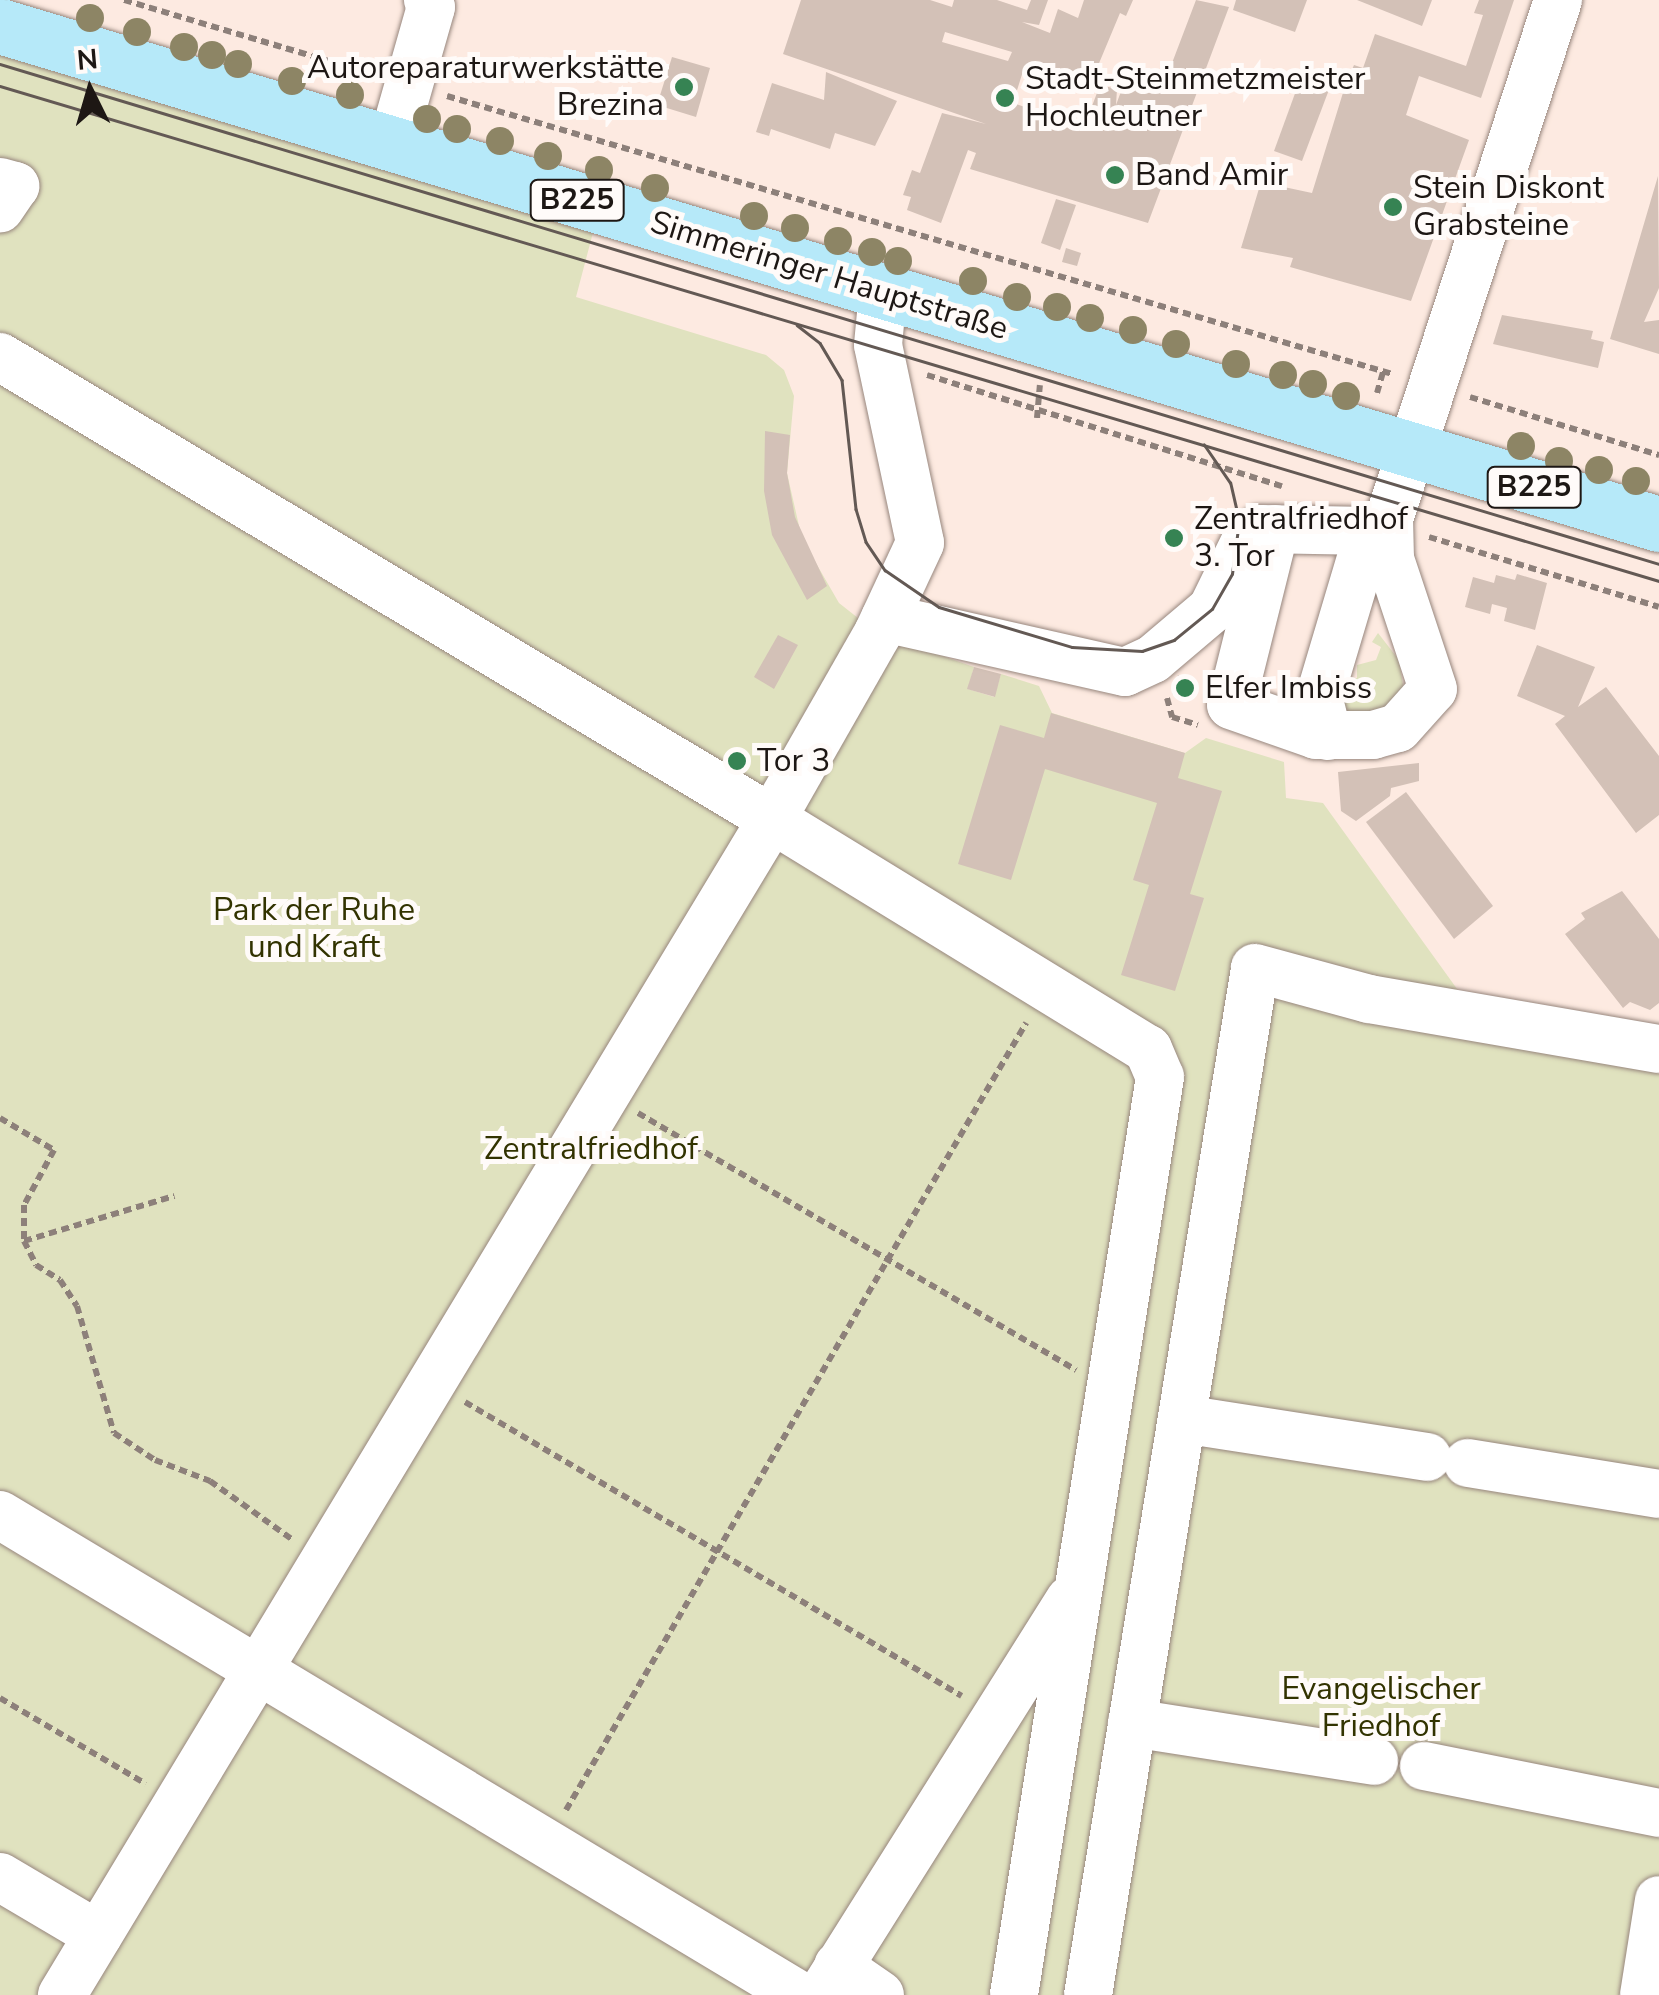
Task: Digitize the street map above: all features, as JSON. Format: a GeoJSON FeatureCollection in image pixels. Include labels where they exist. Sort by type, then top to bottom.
{"type":"FeatureCollection","features":[{"type":"Feature","properties":{"kind":"main road","name":"Simmeringer Hauptstraße"},"geometry":{"type":"LineString","coordinates":[[0,26],[1659,524]]}},
{"type":"Feature","properties":{"kind":"street"},"geometry":{"type":"LineString","coordinates":[[392,144],[428,0]]}},
{"type":"Feature","properties":{"kind":"street"},"geometry":{"type":"LineString","coordinates":[[885,618],[1125,672],[1198,623],[1224,590],[1246,540],[1260,529],[1355,524],[1390,559],[1434,689],[1398,728],[1295,728],[1241,713],[1230,697],[1355,524],[1410,450],[1558,0]]}},
{"type":"Feature","properties":{"kind":"street"},"geometry":{"type":"LineString","coordinates":[[0,182],[14,186],[0,208]]}},
{"type":"Feature","properties":{"kind":"street"},"geometry":{"type":"LineString","coordinates":[[62,1995],[324,1568],[772,818],[885,618],[920,542],[882,363],[883,292]]}},
{"type":"Feature","properties":{"kind":"street"},"geometry":{"type":"LineString","coordinates":[[0,357],[772,818],[1148,1049],[1160,1077],[1014,1995]]}},
{"type":"Feature","properties":{"kind":"street"},"geometry":{"type":"LineString","coordinates":[[1295,728],[1319,699],[1355,524]]}},
{"type":"Feature","properties":{"kind":"street"},"geometry":{"type":"LineString","coordinates":[[1088,1995],[1254,968],[1369,999],[1659,1048]]}},
{"type":"Feature","properties":{"kind":"street"},"geometry":{"type":"LineString","coordinates":[[1182,1419],[1659,1494]]}},
{"type":"Feature","properties":{"kind":"street"},"geometry":{"type":"LineString","coordinates":[[0,1515],[799,1995]]}},
{"type":"Feature","properties":{"kind":"street"},"geometry":{"type":"LineString","coordinates":[[880,1995],[830,1981],[1078,1588]]}},
{"type":"Feature","properties":{"kind":"street"},"geometry":{"type":"LineString","coordinates":[[1132,1723],[1374,1761],[1380,1783],[1394,1791],[1411,1788],[1424,1766],[1659,1813]]}},
{"type":"Feature","properties":{"kind":"street"},"geometry":{"type":"LineString","coordinates":[[0,1877],[98,1936]]}},
{"type":"Feature","properties":{"kind":"street"},"geometry":{"type":"LineString","coordinates":[[1644,1995],[1659,1900]]}},
{"type":"Feature","properties":{"kind":"path"},"geometry":{"type":"LineString","coordinates":[[124,0],[1388,373],[1378,393]]}},
{"type":"Feature","properties":{"kind":"path"},"geometry":{"type":"LineString","coordinates":[[882,363],[1355,524],[1659,607]]}},
{"type":"Feature","properties":{"kind":"path"},"geometry":{"type":"LineString","coordinates":[[1469,397],[1659,455]]}},
{"type":"Feature","properties":{"kind":"path"},"geometry":{"type":"LineString","coordinates":[[546,1844],[884,1258],[1047,987]]}},
{"type":"Feature","properties":{"kind":"path"},"geometry":{"type":"LineString","coordinates":[[606,1095],[1108,1389]]}},
{"type":"Feature","properties":{"kind":"path"},"geometry":{"type":"LineString","coordinates":[[0,1118],[54,1150],[24,1205],[24,1241],[36,1266],[60,1280],[76,1306],[122,1443],[260,1511],[324,1568]]}},
{"type":"Feature","properties":{"kind":"path"},"geometry":{"type":"LineString","coordinates":[[24,1241],[174,1196]]}},
{"type":"Feature","properties":{"kind":"path"},"geometry":{"type":"LineString","coordinates":[[434,1383],[714,1553],[995,1714]]}},
{"type":"Feature","properties":{"kind":"path"},"geometry":{"type":"LineString","coordinates":[[0,1698],[180,1804]]}},
{"type":"Feature","properties":{"kind":"green space","name":"Zentralfriedhof"},"geometry":{"type":"Polygon","coordinates":[[[0,45],[595,225],[576,297],[766,355],[784,370],[794,396],[787,473],[802,539],[839,603],[877,633],[974,667],[968,689],[994,697],[1001,674],[1039,686],[1052,713],[1185,753],[1206,738],[1284,762],[1286,798],[1323,803],[1478,1018],[1659,1049],[1659,1995],[0,1995],[0,45]]]}},
{"type":"Feature","properties":{"kind":"green space"},"geometry":{"type":"Polygon","coordinates":[[[1378,633],[1399,660],[1404,691],[1398,702],[1369,718],[1343,711],[1334,679],[1357,678],[1357,665],[1376,660],[1381,647],[1372,642],[1378,633]]]}},
{"type":"Feature","properties":{"kind":"building"},"geometry":{"type":"Polygon","coordinates":[[[801,0],[930,0],[952,7],[954,0],[997,0],[1027,10],[1031,0],[1048,0],[1039,25],[1022,22],[1050,33],[1058,9],[1078,18],[1084,0],[1133,0],[1126,16],[1120,13],[1087,92],[1024,68],[1013,103],[1084,127],[1100,85],[1117,89],[1116,105],[1126,78],[1161,92],[1196,0],[1229,7],[1148,223],[970,169],[976,153],[968,150],[941,223],[907,210],[911,197],[903,195],[912,170],[920,173],[942,113],[986,124],[783,54],[801,0]],[[945,32],[942,42],[1008,61],[1012,52],[945,32]]]}},
{"type":"Feature","properties":{"kind":"building"},"geometry":{"type":"Polygon","coordinates":[[[1236,0],[1307,0],[1295,32],[1233,10],[1236,0]]]}},
{"type":"Feature","properties":{"kind":"building"},"geometry":{"type":"Polygon","coordinates":[[[1357,0],[1432,0],[1422,26],[1357,0]]]}},
{"type":"Feature","properties":{"kind":"building"},"geometry":{"type":"Polygon","coordinates":[[[1479,0],[1514,0],[1481,98],[1419,76],[1406,115],[1469,140],[1411,301],[1290,267],[1293,258],[1241,248],[1261,182],[1312,193],[1346,83],[1354,65],[1363,68],[1375,34],[1466,66],[1483,15],[1474,13],[1479,0]]]}},
{"type":"Feature","properties":{"kind":"building","name":"Autoreparaturwerkstätte Brezina"},"geometry":{"type":"Polygon","coordinates":[[[672,57],[710,68],[696,117],[657,105],[672,57]]]}},
{"type":"Feature","properties":{"kind":"building"},"geometry":{"type":"Polygon","coordinates":[[[826,72],[897,101],[875,146],[835,133],[830,149],[771,129],[769,136],[756,132],[772,83],[824,100],[826,72]]]}},
{"type":"Feature","properties":{"kind":"building"},"geometry":{"type":"Polygon","coordinates":[[[1301,77],[1330,87],[1302,161],[1274,151],[1301,77]]]}},
{"type":"Feature","properties":{"kind":"building"},"geometry":{"type":"Polygon","coordinates":[[[1658,176],[1659,288],[1644,322],[1659,320],[1659,354],[1610,339],[1658,176]]]}},
{"type":"Feature","properties":{"kind":"building"},"geometry":{"type":"Polygon","coordinates":[[[1056,199],[1076,205],[1060,250],[1041,243],[1056,199]]]}},
{"type":"Feature","properties":{"kind":"building"},"geometry":{"type":"Polygon","coordinates":[[[1066,248],[1081,253],[1077,266],[1062,262],[1066,248]]]}},
{"type":"Feature","properties":{"kind":"building"},"geometry":{"type":"Polygon","coordinates":[[[1502,315],[1593,331],[1591,339],[1604,342],[1598,368],[1493,344],[1502,315]]]}},
{"type":"Feature","properties":{"kind":"building"},"geometry":{"type":"Polygon","coordinates":[[[765,431],[790,435],[787,473],[795,517],[827,586],[807,600],[772,535],[764,491],[765,431]]]}},
{"type":"Feature","properties":{"kind":"building"},"geometry":{"type":"Polygon","coordinates":[[[1517,574],[1547,583],[1535,630],[1504,621],[1507,608],[1492,604],[1490,614],[1465,607],[1473,577],[1494,583],[1496,575],[1515,580],[1517,574]]]}},
{"type":"Feature","properties":{"kind":"building"},"geometry":{"type":"Polygon","coordinates":[[[778,635],[798,645],[774,689],[754,677],[778,635]]]}},
{"type":"Feature","properties":{"kind":"building"},"geometry":{"type":"Polygon","coordinates":[[[1537,645],[1595,667],[1578,707],[1606,687],[1659,756],[1659,815],[1636,833],[1555,724],[1565,716],[1517,696],[1537,645]]]}},
{"type":"Feature","properties":{"kind":"building"},"geometry":{"type":"Polygon","coordinates":[[[974,667],[1001,674],[995,697],[967,689],[974,667]]]}},
{"type":"Feature","properties":{"kind":"building","name":"Elfer Imbiss"},"geometry":{"type":"Polygon","coordinates":[[[1178,675],[1197,681],[1192,700],[1172,694],[1178,675]]]}},
{"type":"Feature","properties":{"kind":"building"},"geometry":{"type":"Polygon","coordinates":[[[1051,713],[1185,753],[1178,778],[1222,791],[1190,894],[1204,898],[1175,991],[1121,975],[1149,885],[1133,880],[1157,803],[1045,769],[1011,880],[958,864],[1000,725],[1044,738],[1051,713]]]}},
{"type":"Feature","properties":{"kind":"building"},"geometry":{"type":"Polygon","coordinates":[[[1419,763],[1419,781],[1391,788],[1390,796],[1356,821],[1341,811],[1338,772],[1419,763]]]}},
{"type":"Feature","properties":{"kind":"building"},"geometry":{"type":"Polygon","coordinates":[[[1406,792],[1493,906],[1454,939],[1366,822],[1406,792]]]}},
{"type":"Feature","properties":{"kind":"building"},"geometry":{"type":"Polygon","coordinates":[[[1622,891],[1659,939],[1659,1003],[1650,1010],[1630,1002],[1623,1008],[1565,934],[1585,919],[1581,913],[1622,891]]]}},
{"type":"Feature","properties":{"kind":"tram line"},"geometry":{"type":"LineString","coordinates":[[0,64],[1659,564]]}},
{"type":"Feature","properties":{"kind":"tram line"},"geometry":{"type":"LineString","coordinates":[[0,86],[1659,581]]}},
{"type":"Feature","properties":{"kind":"tram line"},"geometry":{"type":"LineString","coordinates":[[797,325],[820,343],[842,380],[856,509],[866,542],[885,570],[939,607],[1072,647],[1142,651],[1174,640],[1212,609],[1232,574],[1239,521],[1230,483],[1204,445]]}},
{"type":"Feature","properties":{"kind":"place","name":"Autoreparaturwerkstätte Brezina"},"geometry":{"type":"Point","coordinates":[684,87]}},
{"type":"Feature","properties":{"kind":"place","name":"Stadt-Steinmetzmeister Hochleutner"},"geometry":{"type":"Point","coordinates":[1005,98]}},
{"type":"Feature","properties":{"kind":"place","name":"Band Amir"},"geometry":{"type":"Point","coordinates":[1115,175]}},
{"type":"Feature","properties":{"kind":"place","name":"Stein Diskont Grabsteine"},"geometry":{"type":"Point","coordinates":[1393,207]}},
{"type":"Feature","properties":{"kind":"place","name":"Zentralfriedhof 3. Tor"},"geometry":{"type":"Point","coordinates":[1174,538]}},
{"type":"Feature","properties":{"kind":"place","name":"Elfer Imbiss"},"geometry":{"type":"Point","coordinates":[1185,688]}},
{"type":"Feature","properties":{"kind":"place","name":"Tor 3"},"geometry":{"type":"Point","coordinates":[737,761]}},
{"type":"Feature","properties":{"kind":"park label","name":"Park der Ruhe und Kraft"},"geometry":{"type":"Point","coordinates":[314,930]}},
{"type":"Feature","properties":{"kind":"park label","name":"Evangelischer Friedhof"},"geometry":{"type":"Point","coordinates":[1381,1708]}}]}
